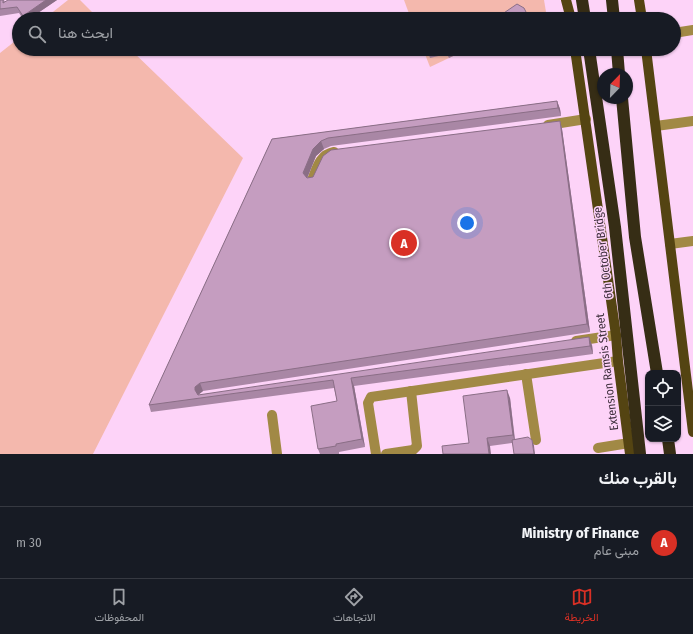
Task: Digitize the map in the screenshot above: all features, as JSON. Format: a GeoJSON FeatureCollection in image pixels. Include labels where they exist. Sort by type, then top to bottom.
{"type":"FeatureCollection","features":[{"type":"Feature","properties":{"kind":"highway"},"geometry":{"type":"LineString","coordinates":[[582,0],[584,12]]}},
{"type":"Feature","properties":{"kind":"highway"},"geometry":{"type":"LineString","coordinates":[[612,0],[613,12]]}},
{"type":"Feature","properties":{"kind":"highway","name":"6th October Bridge"},"geometry":{"type":"LineString","coordinates":[[590,56],[615,227],[640,454]]}},
{"type":"Feature","properties":{"kind":"highway"},"geometry":{"type":"LineString","coordinates":[[618,56],[619,68]]}},
{"type":"Feature","properties":{"kind":"highway"},"geometry":{"type":"LineString","coordinates":[[623,104],[635,238],[657,370]]}},
{"type":"Feature","properties":{"kind":"highway"},"geometry":{"type":"LineString","coordinates":[[668,442],[670,454]]}},
{"type":"Feature","properties":{"kind":"main road"},"geometry":{"type":"LineString","coordinates":[[566,0],[569,12]]}},
{"type":"Feature","properties":{"kind":"main road"},"geometry":{"type":"LineString","coordinates":[[639,0],[641,12]]}},
{"type":"Feature","properties":{"kind":"main road","name":"Extension Ramsis Street"},"geometry":{"type":"LineString","coordinates":[[576,56],[616,335],[630,454]]}},
{"type":"Feature","properties":{"kind":"main road"},"geometry":{"type":"LineString","coordinates":[[647,56],[670,244],[690,386],[693,432]]}},
{"type":"Feature","properties":{"kind":"street"},"geometry":{"type":"LineString","coordinates":[[681,32],[693,30]]}},
{"type":"Feature","properties":{"kind":"street"},"geometry":{"type":"LineString","coordinates":[[538,126],[586,119]]}},
{"type":"Feature","properties":{"kind":"street"},"geometry":{"type":"LineString","coordinates":[[656,126],[693,121]]}},
{"type":"Feature","properties":{"kind":"street"},"geometry":{"type":"LineString","coordinates":[[312,180],[319,162],[326,154],[348,150]]}},
{"type":"Feature","properties":{"kind":"street"},"geometry":{"type":"LineString","coordinates":[[670,244],[693,241]]}},
{"type":"Feature","properties":{"kind":"street"},"geometry":{"type":"LineString","coordinates":[[568,342],[616,335]]}},
{"type":"Feature","properties":{"kind":"street"},"geometry":{"type":"LineString","coordinates":[[376,454],[368,404],[368,399],[370,397],[618,361]]}},
{"type":"Feature","properties":{"kind":"street"},"geometry":{"type":"LineString","coordinates":[[526,374],[536,440]]}},
{"type":"Feature","properties":{"kind":"street"},"geometry":{"type":"LineString","coordinates":[[386,454],[413,450],[417,446],[411,391]]}},
{"type":"Feature","properties":{"kind":"street"},"geometry":{"type":"LineString","coordinates":[[272,415],[277,454]]}},
{"type":"Feature","properties":{"kind":"street"},"geometry":{"type":"LineString","coordinates":[[598,448],[629,443]]}},
{"type":"Feature","properties":{"kind":"shaded area"},"geometry":{"type":"Polygon","coordinates":[[[68,0],[80,0],[92,12],[53,12],[68,0]]]}},
{"type":"Feature","properties":{"kind":"shaded area"},"geometry":{"type":"Polygon","coordinates":[[[404,0],[544,0],[546,12],[408,12],[404,0]]]}},
{"type":"Feature","properties":{"kind":"shaded area"},"geometry":{"type":"Polygon","coordinates":[[[12,44],[12,56],[137,56],[243,158],[93,454],[0,454],[0,53],[12,44]]]}},
{"type":"Feature","properties":{"kind":"shaded area"},"geometry":{"type":"Polygon","coordinates":[[[426,56],[453,56],[430,67],[426,56]]]}},
{"type":"Feature","properties":{"kind":"building"},"geometry":{"type":"Polygon","coordinates":[[[0,0],[3,0],[3,3],[8,0],[46,0],[29,12],[20,12],[17,7],[0,9],[0,0]]]}},
{"type":"Feature","properties":{"kind":"building"},"geometry":{"type":"Polygon","coordinates":[[[517,4],[524,8],[526,12],[505,12],[517,4]]]}},
{"type":"Feature","properties":{"kind":"building"},"geometry":{"type":"Polygon","coordinates":[[[557,101],[558,108],[328,138],[321,141],[313,149],[303,173],[307,178],[313,177],[323,156],[331,150],[560,121],[587,324],[200,383],[195,387],[195,390],[198,395],[589,337],[590,346],[351,378],[362,439],[318,449],[311,406],[337,401],[333,380],[149,405],[272,139],[557,101]]]}},
{"type":"Feature","properties":{"kind":"building"},"geometry":{"type":"Polygon","coordinates":[[[507,390],[513,435],[487,438],[489,454],[443,454],[442,446],[469,443],[463,396],[507,390]]]}},
{"type":"Feature","properties":{"kind":"building"},"geometry":{"type":"Polygon","coordinates":[[[528,437],[532,440],[534,454],[514,454],[512,440],[528,437]]]}},
{"type":"Feature","properties":{"kind":"place","name":"Ministry of Finance"},"geometry":{"type":"Point","coordinates":[404,243]}}]}
